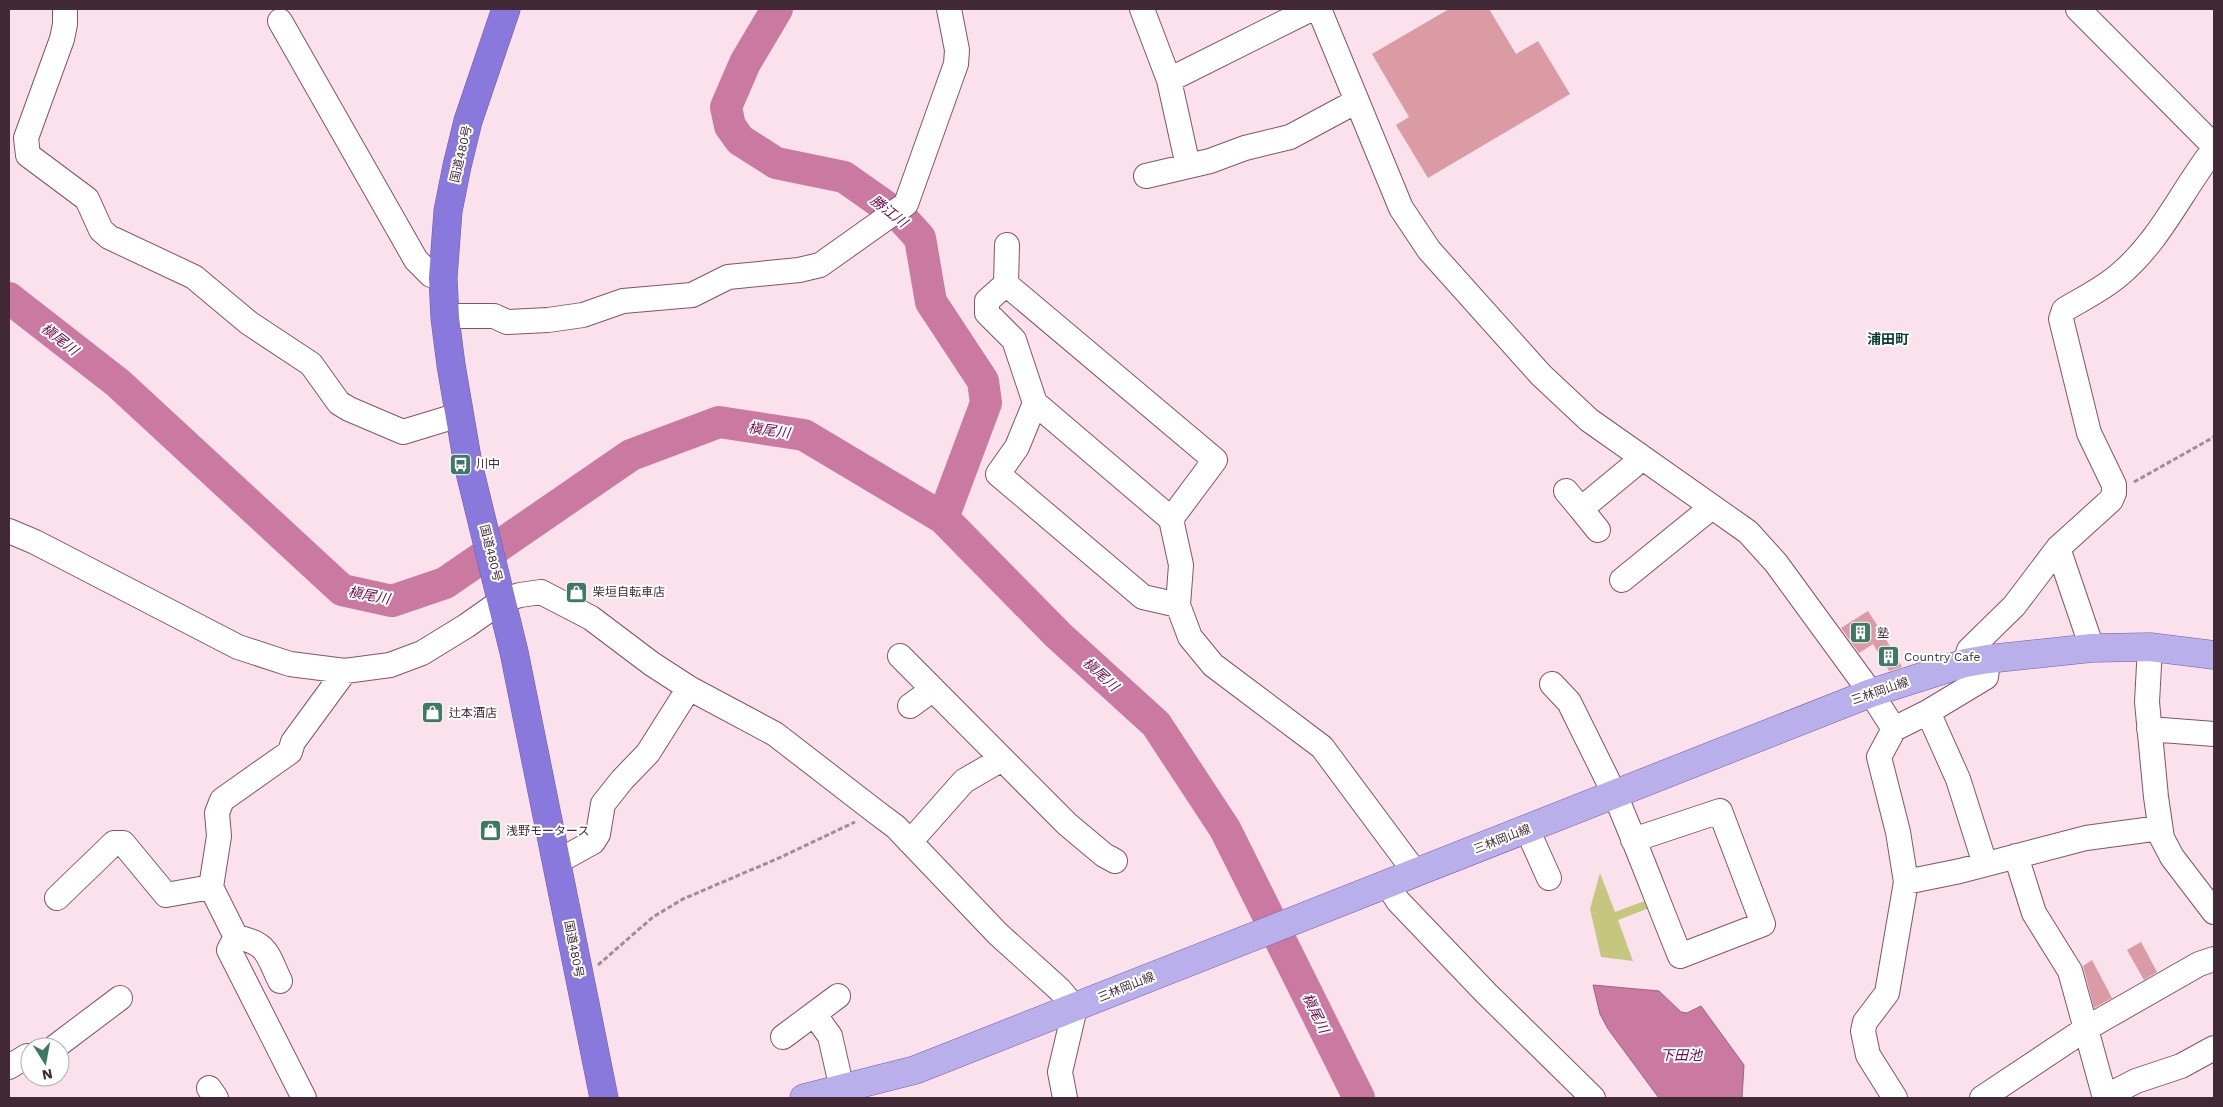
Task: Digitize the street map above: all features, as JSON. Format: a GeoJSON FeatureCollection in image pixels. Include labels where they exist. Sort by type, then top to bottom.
{"type":"FeatureCollection","features":[{"type":"Feature","properties":{"kind":"highway","name":"国道480号"},"geometry":{"type":"LineString","coordinates":[[502,14],[468,121],[448,211],[443,278],[445,318],[459,415],[500,589],[604,1098]]}},
{"type":"Feature","properties":{"kind":"main road","name":"三林岡山線"},"geometry":{"type":"LineString","coordinates":[[804,1098],[915,1070],[1871,693],[1976,661],[2092,648],[2150,647],[2214,655]]}},
{"type":"Feature","properties":{"kind":"street"},"geometry":{"type":"LineString","coordinates":[[64,9],[65,24],[62,40],[26,138],[28,154],[87,199],[101,230],[109,237],[194,277],[249,324],[311,364],[339,403],[349,409],[403,432],[459,415]]}},
{"type":"Feature","properties":{"kind":"street"},"geometry":{"type":"LineString","coordinates":[[445,318],[494,316],[507,322],[548,320],[583,315],[623,301],[692,295],[733,276],[799,270],[820,266],[906,204],[956,64],[957,50],[949,9]]}},
{"type":"Feature","properties":{"kind":"street"},"geometry":{"type":"LineString","coordinates":[[1142,9],[1169,80],[1188,166]]}},
{"type":"Feature","properties":{"kind":"street"},"geometry":{"type":"LineString","coordinates":[[1169,80],[1312,9]]}},
{"type":"Feature","properties":{"kind":"street"},"geometry":{"type":"LineString","coordinates":[[1318,9],[1401,208],[1429,250],[1541,375],[1590,420],[1748,532],[1776,563],[1871,693],[1894,729]]}},
{"type":"Feature","properties":{"kind":"street"},"geometry":{"type":"LineString","coordinates":[[1895,1098],[1868,1055],[1863,1031],[1865,1022],[1887,993],[1906,882],[1898,832],[1879,757],[1894,729],[1928,712],[1986,677],[1969,650],[2014,606],[2058,548],[2110,500],[2114,493],[2114,486],[2089,433],[2060,319],[2064,310],[2118,275],[2139,255],[2174,208],[2214,147],[2078,9]]}},
{"type":"Feature","properties":{"kind":"street"},"geometry":{"type":"LineString","coordinates":[[280,21],[416,260],[431,275],[443,278]]}},
{"type":"Feature","properties":{"kind":"street"},"geometry":{"type":"LineString","coordinates":[[1146,176],[1290,137],[1357,101]]}},
{"type":"Feature","properties":{"kind":"street"},"geometry":{"type":"LineString","coordinates":[[1007,245],[1006,284],[987,301],[987,313],[1014,340],[1035,403],[1171,519],[1181,565],[1178,605],[1190,637],[1212,665],[1322,746],[1416,872]]}},
{"type":"Feature","properties":{"kind":"street"},"geometry":{"type":"LineString","coordinates":[[1006,284],[1215,460],[1171,519]]}},
{"type":"Feature","properties":{"kind":"street"},"geometry":{"type":"LineString","coordinates":[[1035,403],[1017,447],[998,474],[1143,597],[1178,605]]}},
{"type":"Feature","properties":{"kind":"street"},"geometry":{"type":"LineString","coordinates":[[1598,530],[1573,500],[1633,466],[1639,455]]}},
{"type":"Feature","properties":{"kind":"street"},"geometry":{"type":"LineString","coordinates":[[1622,580],[1712,506]]}},
{"type":"Feature","properties":{"kind":"street"},"geometry":{"type":"LineString","coordinates":[[9,531],[35,542],[238,647],[290,664],[345,670],[390,665],[422,653],[466,626],[500,589],[520,595],[541,592],[591,618],[652,664],[689,688],[775,734],[896,827],[991,927],[1060,990],[1075,1008],[1060,1072],[1064,1098]]}},
{"type":"Feature","properties":{"kind":"street"},"geometry":{"type":"LineString","coordinates":[[2058,548],[2092,648]]}},
{"type":"Feature","properties":{"kind":"street"},"geometry":{"type":"LineString","coordinates":[[2150,647],[2147,702],[2160,828],[2166,847],[2172,857],[2214,912]]}},
{"type":"Feature","properties":{"kind":"street"},"geometry":{"type":"LineString","coordinates":[[900,656],[1002,759],[1045,790],[1067,824],[1108,849]]}},
{"type":"Feature","properties":{"kind":"street"},"geometry":{"type":"LineString","coordinates":[[236,937],[211,887],[219,836],[217,813],[222,800],[290,752],[293,742],[345,670]]}},
{"type":"Feature","properties":{"kind":"street"},"geometry":{"type":"LineString","coordinates":[[557,862],[593,842],[598,834],[603,804],[622,780],[648,753],[689,688]]}},
{"type":"Feature","properties":{"kind":"street"},"geometry":{"type":"LineString","coordinates":[[1564,689],[1615,795],[1633,840],[1680,956],[1763,924],[1720,810],[1633,840]]}},
{"type":"Feature","properties":{"kind":"street"},"geometry":{"type":"LineString","coordinates":[[910,706],[932,690]]}},
{"type":"Feature","properties":{"kind":"street"},"geometry":{"type":"LineString","coordinates":[[1928,712],[1956,772],[1985,864]]}},
{"type":"Feature","properties":{"kind":"street"},"geometry":{"type":"LineString","coordinates":[[2149,729],[2214,734]]}},
{"type":"Feature","properties":{"kind":"street"},"geometry":{"type":"LineString","coordinates":[[909,841],[964,781],[1002,759]]}},
{"type":"Feature","properties":{"kind":"street"},"geometry":{"type":"LineString","coordinates":[[1906,882],[1922,880],[2086,838],[2160,828]]}},
{"type":"Feature","properties":{"kind":"street"},"geometry":{"type":"LineString","coordinates":[[1527,829],[1549,878]]}},
{"type":"Feature","properties":{"kind":"street"},"geometry":{"type":"LineString","coordinates":[[57,898],[114,843],[123,843],[166,894],[211,887]]}},
{"type":"Feature","properties":{"kind":"street"},"geometry":{"type":"LineString","coordinates":[[2016,856],[2034,913],[2070,971],[2105,1098],[2136,1082],[2181,1066],[2214,1048]]}},
{"type":"Feature","properties":{"kind":"street"},"geometry":{"type":"LineString","coordinates":[[1387,884],[1398,901],[1486,993],[1593,1098]]}},
{"type":"Feature","properties":{"kind":"street"},"geometry":{"type":"LineString","coordinates":[[236,937],[254,941],[262,946],[280,981]]}},
{"type":"Feature","properties":{"kind":"street"},"geometry":{"type":"LineString","coordinates":[[236,937],[229,950],[304,1098]]}},
{"type":"Feature","properties":{"kind":"street"},"geometry":{"type":"LineString","coordinates":[[1982,1098],[2087,1028],[2199,964],[2214,959]]}},
{"type":"Feature","properties":{"kind":"street"},"geometry":{"type":"LineString","coordinates":[[782,1037],[838,996]]}},
{"type":"Feature","properties":{"kind":"street"},"geometry":{"type":"LineString","coordinates":[[68,1037],[120,998]]}},
{"type":"Feature","properties":{"kind":"street"},"geometry":{"type":"LineString","coordinates":[[814,1014],[830,1036],[842,1089]]}},
{"type":"Feature","properties":{"kind":"street"},"geometry":{"type":"LineString","coordinates":[[9,1067],[20,1060]]}},
{"type":"Feature","properties":{"kind":"path"},"geometry":{"type":"LineString","coordinates":[[2114,493],[2214,437]]}},
{"type":"Feature","properties":{"kind":"path"},"geometry":{"type":"LineString","coordinates":[[580,980],[653,918],[683,900],[779,858],[876,812]]}},
{"type":"Feature","properties":{"kind":"green space"},"geometry":{"type":"Polygon","coordinates":[[[1600,873],[1615,912],[1650,899],[1652,907],[1618,920],[1633,961],[1601,957],[1590,909],[1600,873]]]}},
{"type":"Feature","properties":{"kind":"water","name":"下田池"},"geometry":{"type":"Polygon","coordinates":[[[1593,985],[1659,991],[1681,1012],[1687,1013],[1701,1006],[1744,1065],[1742,1098],[1659,1098],[1608,1029],[1600,1014],[1593,985]]]}},
{"type":"Feature","properties":{"kind":"building"},"geometry":{"type":"Polygon","coordinates":[[[1449,9],[1489,9],[1516,54],[1538,41],[1570,94],[1428,178],[1396,125],[1409,117],[1372,54],[1449,9]]]}},
{"type":"Feature","properties":{"kind":"building","name":"塾"},"geometry":{"type":"Polygon","coordinates":[[[1868,611],[1902,667],[1889,671],[1873,644],[1859,653],[1841,628],[1868,611]]]}},
{"type":"Feature","properties":{"kind":"building"},"geometry":{"type":"Polygon","coordinates":[[[2141,942],[2157,972],[2144,980],[2127,950],[2141,942]]]}},
{"type":"Feature","properties":{"kind":"building"},"geometry":{"type":"Polygon","coordinates":[[[2092,960],[2112,998],[2094,1008],[2083,966],[2092,960]]]}},
{"type":"Feature","properties":{"kind":"waterway","name":"勝江川"},"geometry":{"type":"LineString","coordinates":[[777,9],[745,63],[726,107],[730,126],[740,140],[776,163],[844,177],[901,217],[920,238],[931,302],[983,381],[986,403],[943,518]]}},
{"type":"Feature","properties":{"kind":"waterway","name":"槇尾川"},"geometry":{"type":"LineString","coordinates":[[9,298],[118,383],[342,590],[392,601],[445,583],[631,455],[719,422],[804,435],[943,518],[1058,635],[1156,724],[1225,829],[1359,1098]]}},
{"type":"Feature","properties":{"kind":"place","name":"川中"},"geometry":{"type":"Point","coordinates":[460,464]}},
{"type":"Feature","properties":{"kind":"place","name":"柴垣自転車店"},"geometry":{"type":"Point","coordinates":[577,592]}},
{"type":"Feature","properties":{"kind":"place","name":"塾"},"geometry":{"type":"Point","coordinates":[1861,633]}},
{"type":"Feature","properties":{"kind":"place","name":"Country Cafe"},"geometry":{"type":"Point","coordinates":[1888,657]}},
{"type":"Feature","properties":{"kind":"place","name":"辻本酒店"},"geometry":{"type":"Point","coordinates":[433,713]}},
{"type":"Feature","properties":{"kind":"place","name":"浅野モータース"},"geometry":{"type":"Point","coordinates":[490,831]}},
{"type":"Feature","properties":{"kind":"district","name":"浦田町"},"geometry":{"type":"Point","coordinates":[1888,339]}}]}
